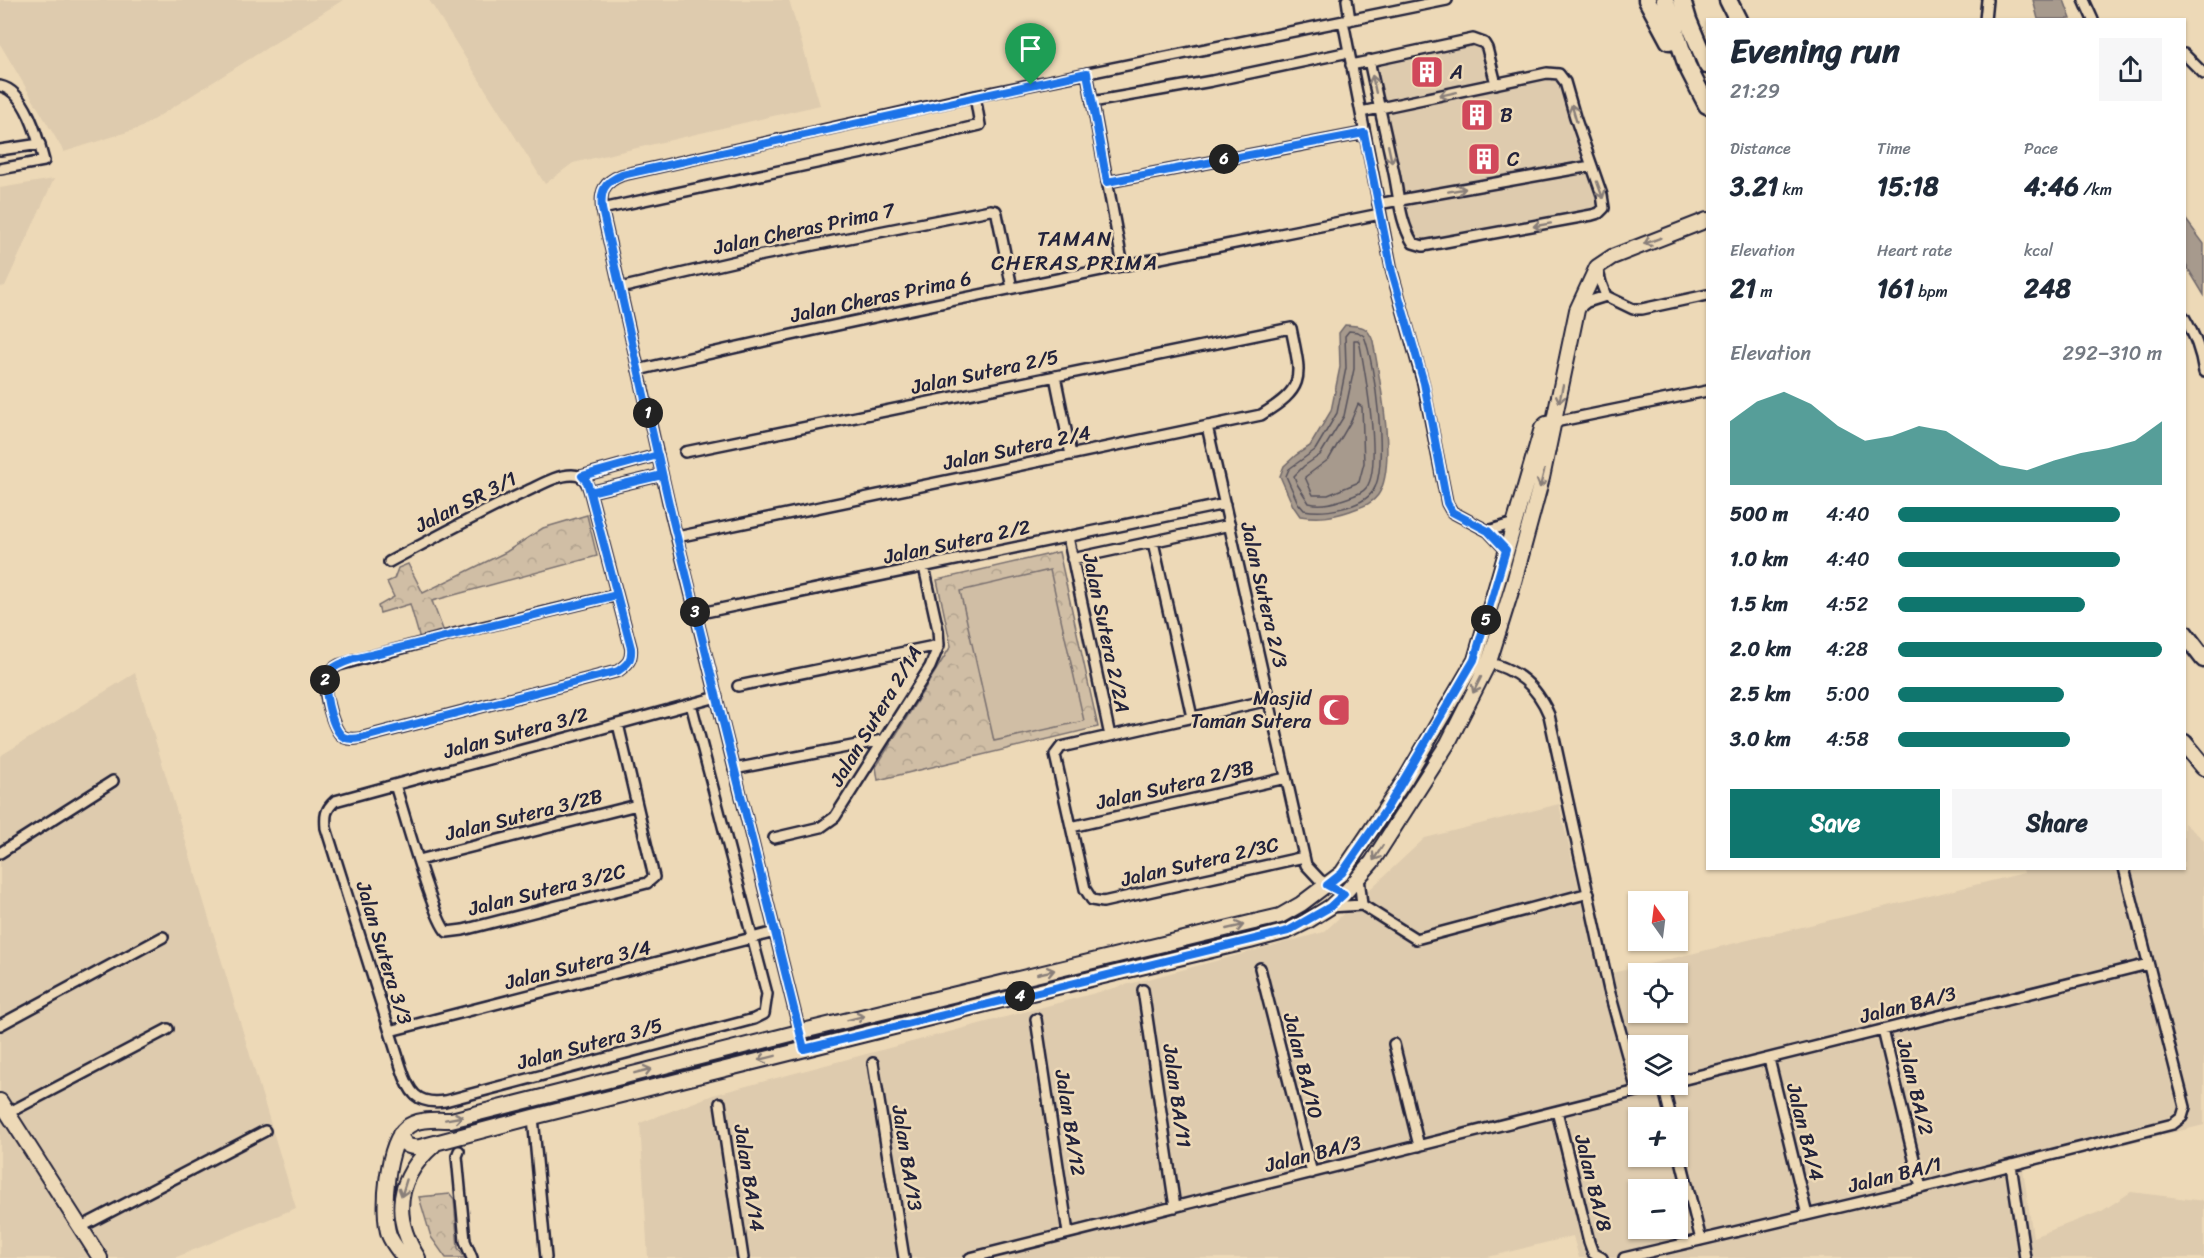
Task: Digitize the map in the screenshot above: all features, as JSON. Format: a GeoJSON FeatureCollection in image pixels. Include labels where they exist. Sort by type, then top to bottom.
{"type":"FeatureCollection","features":[{"type":"Feature","properties":{"kind":"highway"},"geometry":{"type":"LineString","coordinates":[[1647,0],[1673,48],[1687,66]]}},
{"type":"Feature","properties":{"kind":"highway"},"geometry":{"type":"LineString","coordinates":[[1665,0],[1687,66],[1706,103]]}},
{"type":"Feature","properties":{"kind":"highway"},"geometry":{"type":"LineString","coordinates":[[1682,0],[1706,63]]}},
{"type":"Feature","properties":{"kind":"highway"},"geometry":{"type":"LineString","coordinates":[[1728,0],[1737,18]]}},
{"type":"Feature","properties":{"kind":"highway"},"geometry":{"type":"LineString","coordinates":[[2186,636],[2204,659]]}},
{"type":"Feature","properties":{"kind":"highway"},"geometry":{"type":"LineString","coordinates":[[2186,745],[2204,767]]}},
{"type":"Feature","properties":{"kind":"street"},"geometry":{"type":"LineString","coordinates":[[1347,0],[1349,52],[1378,204],[1392,272],[1424,383],[1447,503],[1452,512],[1488,531],[1506,550]]}},
{"type":"Feature","properties":{"kind":"street"},"geometry":{"type":"LineString","coordinates":[[804,1049],[662,475],[602,209],[600,196],[603,188],[610,179],[622,175],[975,96],[1399,5],[1447,0]]}},
{"type":"Feature","properties":{"kind":"street"},"geometry":{"type":"LineString","coordinates":[[1985,18],[1987,0]]}},
{"type":"Feature","properties":{"kind":"street"},"geometry":{"type":"LineString","coordinates":[[2084,0],[2092,18]]}},
{"type":"Feature","properties":{"kind":"street"},"geometry":{"type":"LineString","coordinates":[[1351,65],[1473,39],[1479,40],[1487,48],[1496,84]]}},
{"type":"Feature","properties":{"kind":"street"},"geometry":{"type":"LineString","coordinates":[[1092,102],[1212,81],[1349,52]]}},
{"type":"Feature","properties":{"kind":"street"},"geometry":{"type":"LineString","coordinates":[[2186,56],[2204,74]]}},
{"type":"Feature","properties":{"kind":"street"},"geometry":{"type":"LineString","coordinates":[[1360,112],[1380,108],[1496,84],[1546,73],[1559,74],[1565,82],[1604,208],[1599,213],[1423,246],[1413,243],[1404,229],[1380,108],[1369,60]]}},
{"type":"Feature","properties":{"kind":"street"},"geometry":{"type":"LineString","coordinates":[[1087,73],[1123,266]]}},
{"type":"Feature","properties":{"kind":"street"},"geometry":{"type":"LineString","coordinates":[[0,86],[16,92],[40,144],[44,161],[0,169]]}},
{"type":"Feature","properties":{"kind":"street"},"geometry":{"type":"LineString","coordinates":[[602,209],[863,153],[980,124],[975,96]]}},
{"type":"Feature","properties":{"kind":"street"},"geometry":{"type":"LineString","coordinates":[[1107,182],[1364,133]]}},
{"type":"Feature","properties":{"kind":"street"},"geometry":{"type":"LineString","coordinates":[[0,150],[40,144]]}},
{"type":"Feature","properties":{"kind":"street"},"geometry":{"type":"LineString","coordinates":[[1378,204],[1591,166]]}},
{"type":"Feature","properties":{"kind":"street","name":"Jalan Cheras Prima 7"},"geometry":{"type":"LineString","coordinates":[[620,288],[758,256],[990,210],[996,211],[1012,288]]}},
{"type":"Feature","properties":{"kind":"street","name":"Jalan Cheras Prima 6"},"geometry":{"type":"LineString","coordinates":[[638,370],[775,338],[1012,288],[1380,214]]}},
{"type":"Feature","properties":{"kind":"street"},"geometry":{"type":"LineString","coordinates":[[400,1134],[404,1143],[411,1148],[438,1142],[804,1049],[1288,931],[1330,907],[1372,862],[1448,743],[1489,662],[1514,582],[1542,478],[1577,310],[1597,267],[1612,257],[1706,220]]}},
{"type":"Feature","properties":{"kind":"street"},"geometry":{"type":"LineString","coordinates":[[1597,267],[1600,283],[1606,296],[1633,309],[1706,296]]}},
{"type":"Feature","properties":{"kind":"street"},"geometry":{"type":"LineString","coordinates":[[1577,310],[1587,302],[1606,296]]}},
{"type":"Feature","properties":{"kind":"street"},"geometry":{"type":"LineString","coordinates":[[2186,320],[2201,351],[2204,372]]}},
{"type":"Feature","properties":{"kind":"street","name":"Jalan Sutera 2/5"},"geometry":{"type":"LineString","coordinates":[[685,452],[1291,328]]}},
{"type":"Feature","properties":{"kind":"street","name":"Jalan Sutera 2/4"},"geometry":{"type":"LineString","coordinates":[[677,537],[1261,415],[1283,401],[1292,392],[1298,380],[1299,366],[1291,328]]}},
{"type":"Feature","properties":{"kind":"street"},"geometry":{"type":"LineString","coordinates":[[1055,376],[1071,455]]}},
{"type":"Feature","properties":{"kind":"street"},"geometry":{"type":"LineString","coordinates":[[404,1258],[389,1234],[386,1195],[394,1145],[407,1127],[419,1121],[451,1120],[799,1032],[1280,916],[1301,904],[1342,873],[1387,808],[1474,660],[1542,428],[1554,422],[1706,391]]}},
{"type":"Feature","properties":{"kind":"street","name":"Jalan Sutera 2/3"},"geometry":{"type":"LineString","coordinates":[[1208,426],[1304,857],[1311,873],[1344,894]]}},
{"type":"Feature","properties":{"kind":"street"},"geometry":{"type":"LineString","coordinates":[[617,595],[339,664],[330,671],[325,680],[325,692],[336,728],[341,735],[349,739],[361,738],[618,671],[626,665],[632,657],[631,648],[590,492],[582,476],[658,455]]}},
{"type":"Feature","properties":{"kind":"street"},"geometry":{"type":"LineString","coordinates":[[590,492],[662,475]]}},
{"type":"Feature","properties":{"kind":"street","name":"Jalan SR 3/1"},"geometry":{"type":"LineString","coordinates":[[389,562],[476,515],[562,476],[582,476]]}},
{"type":"Feature","properties":{"kind":"street","name":"Jalan Sutera 2/2"},"geometry":{"type":"LineString","coordinates":[[696,614],[1225,504]]}},
{"type":"Feature","properties":{"kind":"street"},"geometry":{"type":"LineString","coordinates":[[1488,531],[1514,524]]}},
{"type":"Feature","properties":{"kind":"street"},"geometry":{"type":"LineString","coordinates":[[1072,559],[1230,525]]}},
{"type":"Feature","properties":{"kind":"street","name":"Jalan Sutera 2/2A"},"geometry":{"type":"LineString","coordinates":[[1068,537],[1110,736]]}},
{"type":"Feature","properties":{"kind":"street"},"geometry":{"type":"LineString","coordinates":[[1153,542],[1192,717]]}},
{"type":"Feature","properties":{"kind":"street","name":"Jalan Sutera 2/1A"},"geometry":{"type":"LineString","coordinates":[[774,838],[828,824],[835,817],[930,667],[939,645],[938,630],[924,567]]}},
{"type":"Feature","properties":{"kind":"street"},"geometry":{"type":"LineString","coordinates":[[738,686],[939,645]]}},
{"type":"Feature","properties":{"kind":"street"},"geometry":{"type":"LineString","coordinates":[[1474,660],[1489,662],[1523,678],[1534,687],[1543,700],[1553,734],[1609,990],[1628,1059]]}},
{"type":"Feature","properties":{"kind":"street","name":"Jalan Sutera 3/2"},"geometry":{"type":"LineString","coordinates":[[327,808],[335,801],[717,698]]}},
{"type":"Feature","properties":{"kind":"street"},"geometry":{"type":"LineString","coordinates":[[1071,827],[1055,755],[1061,747],[1269,700]]}},
{"type":"Feature","properties":{"kind":"street"},"geometry":{"type":"LineString","coordinates":[[691,704],[752,939]]}},
{"type":"Feature","properties":{"kind":"street"},"geometry":{"type":"LineString","coordinates":[[618,724],[637,805]]}},
{"type":"Feature","properties":{"kind":"street"},"geometry":{"type":"LineString","coordinates":[[734,769],[883,740]]}},
{"type":"Feature","properties":{"kind":"street","name":"Jalan Sutera 2/3B"},"geometry":{"type":"LineString","coordinates":[[1071,827],[1286,778]]}},
{"type":"Feature","properties":{"kind":"street"},"geometry":{"type":"LineString","coordinates":[[0,853],[113,781]]}},
{"type":"Feature","properties":{"kind":"street"},"geometry":{"type":"LineString","coordinates":[[395,785],[419,860]]}},
{"type":"Feature","properties":{"kind":"street","name":"Jalan Sutera 3/2B"},"geometry":{"type":"LineString","coordinates":[[419,860],[637,805]]}},
{"type":"Feature","properties":{"kind":"street","name":"Jalan Sutera 3/2C"},"geometry":{"type":"LineString","coordinates":[[419,860],[442,928],[447,932],[647,884],[654,877],[637,805]]}},
{"type":"Feature","properties":{"kind":"street","name":"Jalan Sutera 3/3"},"geometry":{"type":"LineString","coordinates":[[327,808],[326,828],[409,1090],[417,1098],[425,1101]]}},
{"type":"Feature","properties":{"kind":"street","name":"Jalan Sutera 2/3C"},"geometry":{"type":"LineString","coordinates":[[1071,827],[1085,889],[1092,900],[1104,902],[1304,857]]}},
{"type":"Feature","properties":{"kind":"street"},"geometry":{"type":"LineString","coordinates":[[2124,870],[2148,964]]}},
{"type":"Feature","properties":{"kind":"street"},"geometry":{"type":"LineString","coordinates":[[1359,877],[1362,905]]}},
{"type":"Feature","properties":{"kind":"street"},"geometry":{"type":"LineString","coordinates":[[1330,907],[1362,905],[1416,939],[1589,893]]}},
{"type":"Feature","properties":{"kind":"street","name":"Jalan Sutera 3/4"},"geometry":{"type":"LineString","coordinates":[[390,1031],[775,932]]}},
{"type":"Feature","properties":{"kind":"street"},"geometry":{"type":"LineString","coordinates":[[0,1025],[164,937]]}},
{"type":"Feature","properties":{"kind":"street","name":"Jalan Sutera 3/5"},"geometry":{"type":"LineString","coordinates":[[425,1101],[434,1103],[445,1101],[754,1019],[764,1014],[767,1004],[752,939]]}},
{"type":"Feature","properties":{"kind":"street","name":"Jalan BA/3"},"geometry":{"type":"LineString","coordinates":[[1688,1079],[2148,964]]}},
{"type":"Feature","properties":{"kind":"street","name":"Jalan BA/1"},"geometry":{"type":"LineString","coordinates":[[1624,1258],[1921,1188],[2173,1124],[2182,1117],[2185,1107],[2148,964]]}},
{"type":"Feature","properties":{"kind":"street","name":"Jalan BA/10"},"geometry":{"type":"LineString","coordinates":[[1260,968],[1312,1173]]}},
{"type":"Feature","properties":{"kind":"street","name":"Jalan BA/11"},"geometry":{"type":"LineString","coordinates":[[1143,990],[1175,1207]]}},
{"type":"Feature","properties":{"kind":"street","name":"Jalan BA/12"},"geometry":{"type":"LineString","coordinates":[[1036,1019],[1068,1233]]}},
{"type":"Feature","properties":{"kind":"street"},"geometry":{"type":"LineString","coordinates":[[100,1258],[4,1107],[168,1029]]}},
{"type":"Feature","properties":{"kind":"street","name":"Jalan BA/2"},"geometry":{"type":"LineString","coordinates":[[1883,1030],[1921,1188]]}},
{"type":"Feature","properties":{"kind":"street"},"geometry":{"type":"LineString","coordinates":[[1394,1044],[1419,1146]]}},
{"type":"Feature","properties":{"kind":"street","name":"Jalan BA/4"},"geometry":{"type":"LineString","coordinates":[[1769,1059],[1807,1215]]}},
{"type":"Feature","properties":{"kind":"street","name":"Jalan BA/13"},"geometry":{"type":"LineString","coordinates":[[873,1063],[904,1258]]}},
{"type":"Feature","properties":{"kind":"street","name":"Jalan BA/3"},"geometry":{"type":"LineString","coordinates":[[970,1258],[1628,1093]]}},
{"type":"Feature","properties":{"kind":"street","name":"Jalan BA/14"},"geometry":{"type":"LineString","coordinates":[[720,1103],[743,1258]]}},
{"type":"Feature","properties":{"kind":"street","name":"Jalan BA/8"},"geometry":{"type":"LineString","coordinates":[[1557,1111],[1589,1242],[1593,1253],[1602,1258]]}},
{"type":"Feature","properties":{"kind":"street"},"geometry":{"type":"LineString","coordinates":[[533,1117],[546,1258]]}},
{"type":"Feature","properties":{"kind":"street"},"geometry":{"type":"LineString","coordinates":[[81,1227],[265,1131]]}},
{"type":"Feature","properties":{"kind":"street"},"geometry":{"type":"LineString","coordinates":[[418,1258],[407,1241],[401,1196],[408,1175],[419,1158],[438,1142]]}},
{"type":"Feature","properties":{"kind":"street"},"geometry":{"type":"LineString","coordinates":[[459,1151],[457,1156],[465,1240],[472,1258]]}},
{"type":"Feature","properties":{"kind":"street"},"geometry":{"type":"LineString","coordinates":[[2011,1165],[2025,1258]]}},
{"type":"Feature","properties":{"kind":"street"},"geometry":{"type":"LineString","coordinates":[[1683,1167],[1701,1240]]}},
{"type":"Feature","properties":{"kind":"street"},"geometry":{"type":"LineString","coordinates":[[389,1234],[402,1214]]}},
{"type":"Feature","properties":{"kind":"shaded area"},"geometry":{"type":"Polygon","coordinates":[[[0,0],[343,0],[140,128],[64,152],[0,44],[0,0]]]}},
{"type":"Feature","properties":{"kind":"shaded area"},"geometry":{"type":"Polygon","coordinates":[[[429,0],[789,0],[820,105],[573,163],[545,184],[429,0]]]}},
{"type":"Feature","properties":{"kind":"shaded area"},"geometry":{"type":"Polygon","coordinates":[[[1474,42],[1483,47],[1493,88],[1548,76],[1559,79],[1601,201],[1596,211],[1424,243],[1414,240],[1407,228],[1373,63],[1474,42]]]}},
{"type":"Feature","properties":{"kind":"shaded area"},"geometry":{"type":"Polygon","coordinates":[[[54,179],[5,286],[0,287],[0,188],[54,179]]]}},
{"type":"Feature","properties":{"kind":"shaded area"},"geometry":{"type":"Polygon","coordinates":[[[135,673],[296,1208],[174,1258],[0,1258],[0,756],[135,673]]]}},
{"type":"Feature","properties":{"kind":"shaded area"},"geometry":{"type":"Polygon","coordinates":[[[1559,804],[1600,976],[1628,969],[1628,1023],[1688,1023],[1688,963],[1654,963],[2024,873],[2023,870],[2186,870],[2186,825],[2204,840],[2204,1125],[2023,1169],[2033,1237],[2102,1211],[2131,1192],[2204,1201],[2204,1258],[1579,1258],[1573,1236],[1484,1258],[648,1258],[640,1123],[713,1095],[1324,932],[1425,838],[1559,804]]]}},
{"type":"Feature","properties":{"kind":"green space"},"geometry":{"type":"Polygon","coordinates":[[[587,515],[597,556],[432,601],[444,632],[420,639],[410,604],[380,613],[378,606],[394,597],[387,582],[394,579],[398,568],[408,564],[423,593],[506,552],[543,528],[587,515]]]}},
{"type":"Feature","properties":{"kind":"green space"},"geometry":{"type":"Polygon","coordinates":[[[1059,552],[1098,727],[878,780],[876,767],[951,646],[937,580],[1059,552]]]}},
{"type":"Feature","properties":{"kind":"green space"},"geometry":{"type":"Polygon","coordinates":[[[1050,570],[1084,721],[994,741],[960,591],[1050,570]]]}},
{"type":"Feature","properties":{"kind":"green space"},"geometry":{"type":"Polygon","coordinates":[[[450,1194],[454,1199],[458,1248],[465,1258],[446,1258],[431,1237],[419,1197],[450,1194]]]}},
{"type":"Feature","properties":{"kind":"water"},"geometry":{"type":"Polygon","coordinates":[[[2033,0],[2064,0],[2071,18],[2038,18],[2033,0]]]}},
{"type":"Feature","properties":{"kind":"water"},"geometry":{"type":"Polygon","coordinates":[[[2186,220],[2204,244],[2204,295],[2186,265],[2186,220]]]}},
{"type":"Feature","properties":{"kind":"water"},"geometry":{"type":"Polygon","coordinates":[[[1345,325],[1363,327],[1373,341],[1387,443],[1384,481],[1378,495],[1361,507],[1331,516],[1300,516],[1280,476],[1284,466],[1310,446],[1331,411],[1340,367],[1339,333],[1345,325]]]}},
{"type":"Feature","properties":{"kind":"place","name":"A"},"geometry":{"type":"Point","coordinates":[1427,72]}},
{"type":"Feature","properties":{"kind":"place","name":"B"},"geometry":{"type":"Point","coordinates":[1477,115]}},
{"type":"Feature","properties":{"kind":"place","name":"C"},"geometry":{"type":"Point","coordinates":[1484,159]}},
{"type":"Feature","properties":{"kind":"place","name":"Masjid Taman Sutera"},"geometry":{"type":"Point","coordinates":[1334,710]}},
{"type":"Feature","properties":{"kind":"district","name":"TAMAN CHERAS PRIMA"},"geometry":{"type":"Point","coordinates":[1075,251]}},
{"type":"Feature","properties":{"kind":"route"},"geometry":{"type":"LineString","coordinates":[[1031,85],[610,179],[600,196],[602,209],[638,370],[650,422],[662,475],[590,492],[631,648],[632,657],[618,671],[361,738],[349,739],[341,735],[336,728],[325,692],[325,680],[330,671],[339,664],[354,659],[617,595],[590,492],[582,476],[658,455],[804,1049],[1288,931],[1330,907],[1344,894],[1327,885],[1342,873],[1387,808],[1474,660],[1506,550],[1488,531],[1452,512],[1447,503],[1424,383],[1392,272],[1364,133],[1107,182],[1087,73],[1031,85]]}}]}
